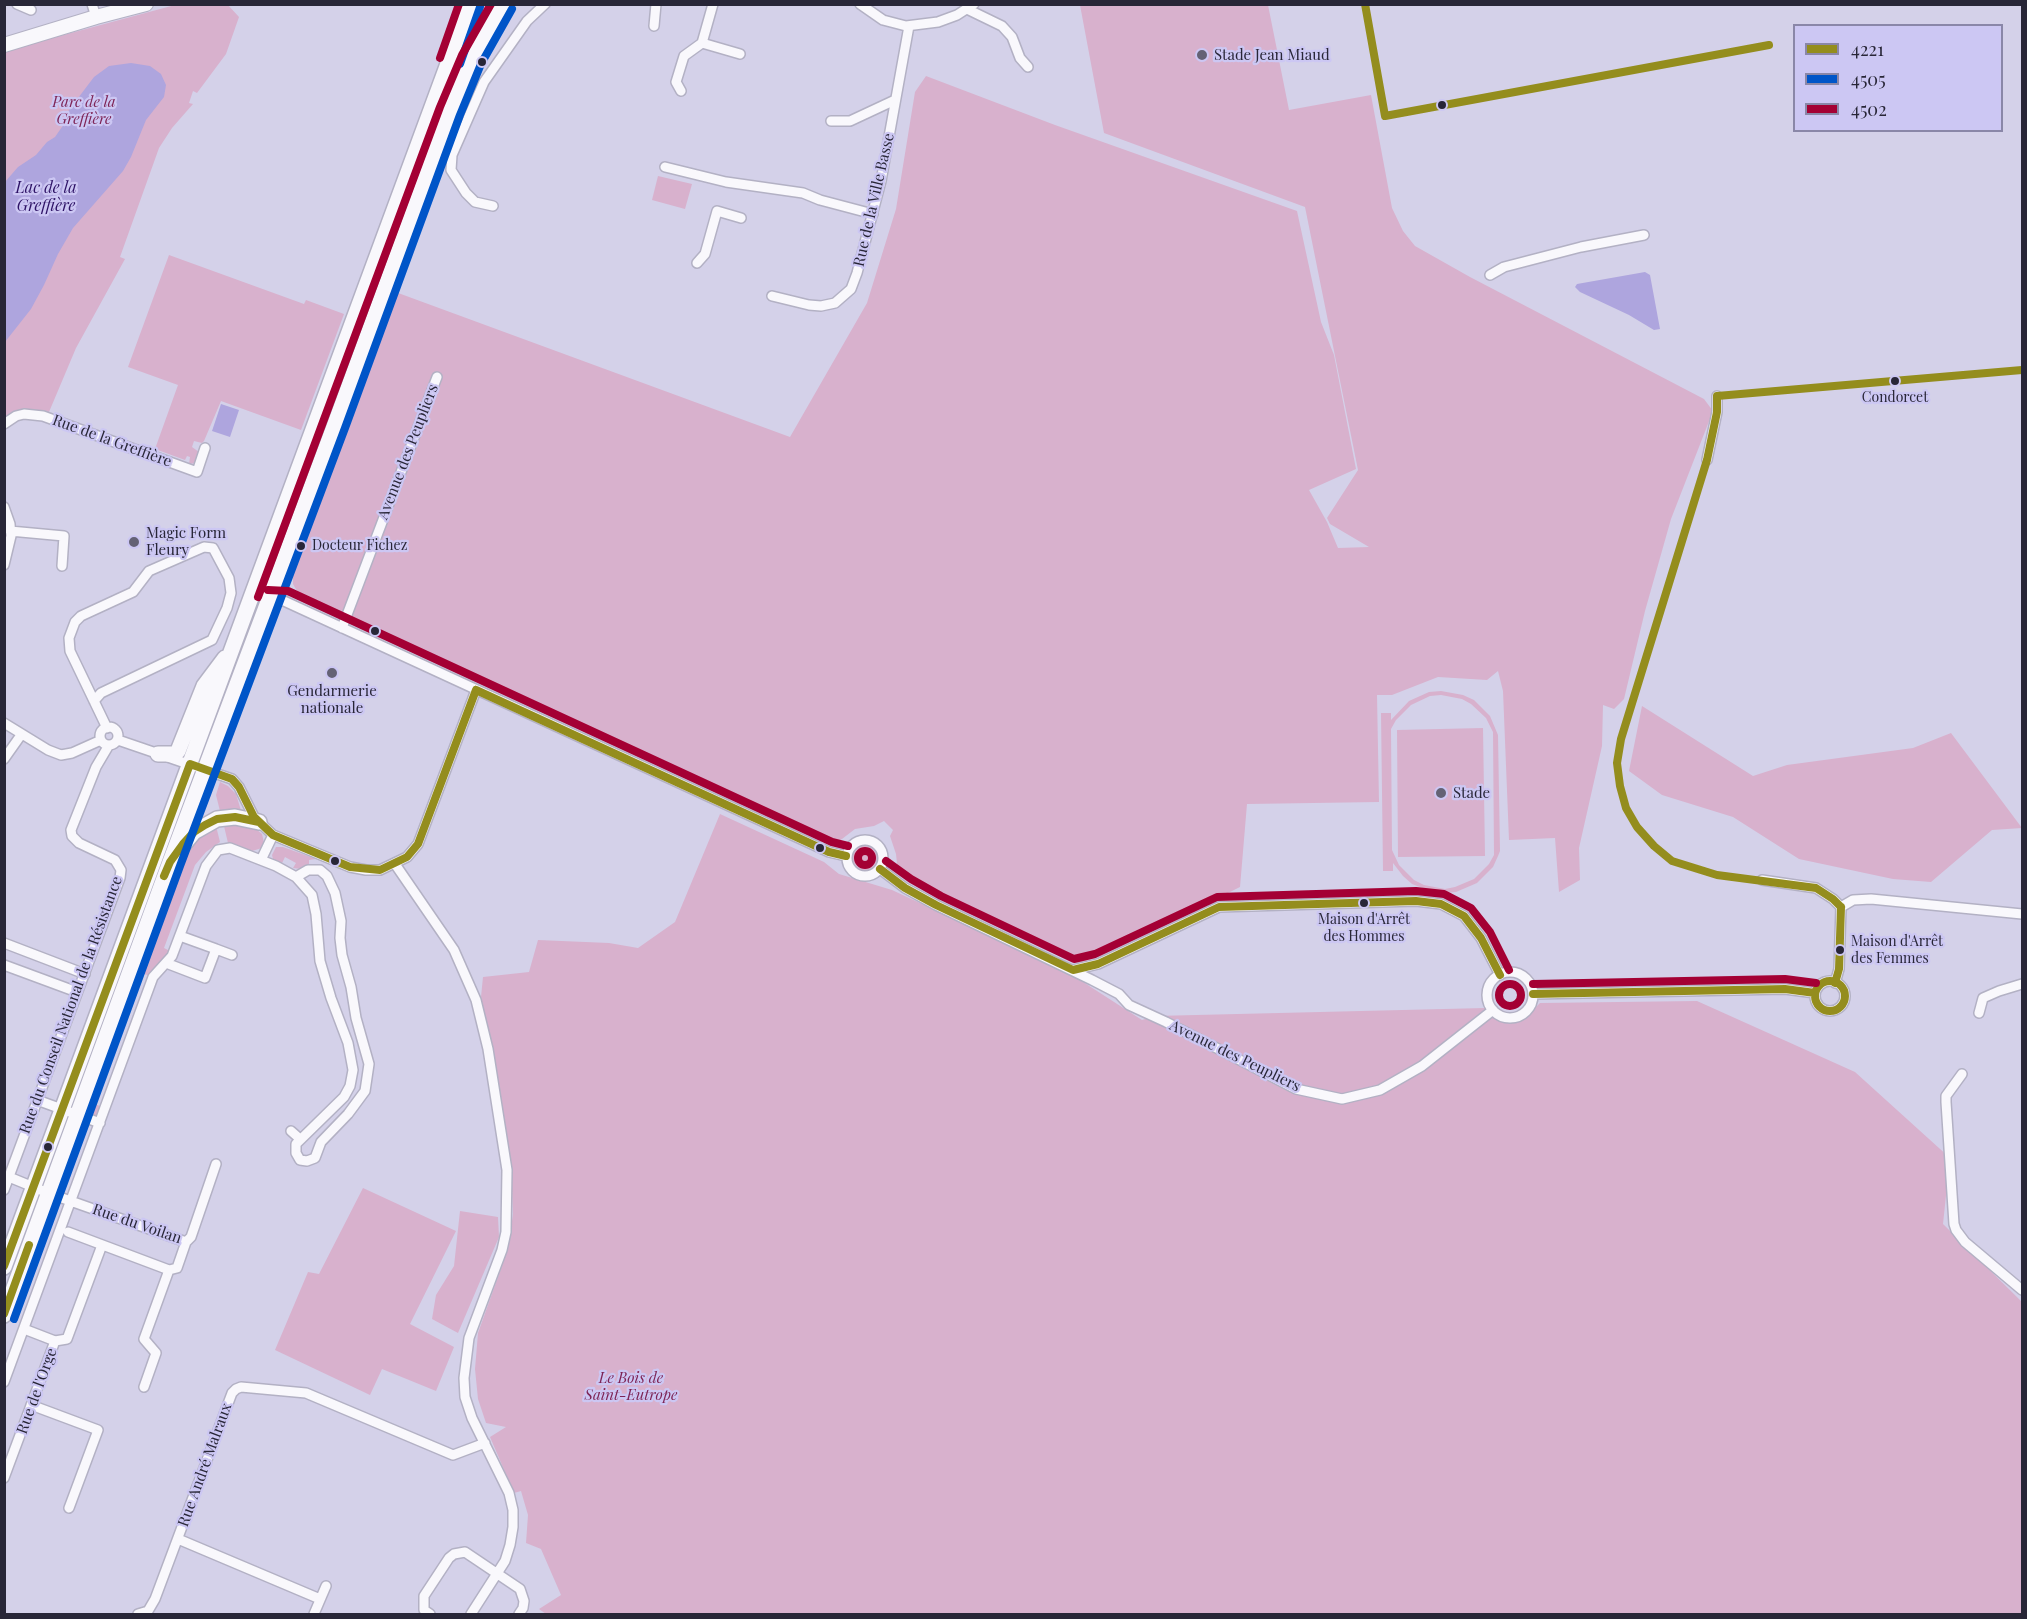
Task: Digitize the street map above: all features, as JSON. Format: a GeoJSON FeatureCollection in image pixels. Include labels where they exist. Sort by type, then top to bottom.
{"type":"FeatureCollection","features":[{"type":"Feature","properties":{"kind":"main road"},"geometry":{"type":"LineString","coordinates":[[4,45],[94,11],[133,4]]}},
{"type":"Feature","properties":{"kind":"main road"},"geometry":{"type":"LineString","coordinates":[[94,11],[146,4]]}},
{"type":"Feature","properties":{"kind":"main road"},"geometry":{"type":"LineString","coordinates":[[4,1315],[9,1293],[48,1193],[70,1112],[198,766],[220,699],[233,649],[470,4]]}},
{"type":"Feature","properties":{"kind":"main road"},"geometry":{"type":"LineString","coordinates":[[4,1267],[33,1187],[70,1112],[170,862],[198,766],[275,601],[277,577],[442,132],[472,59],[503,4]]}},
{"type":"Feature","properties":{"kind":"main road"},"geometry":{"type":"LineString","coordinates":[[158,754],[175,754],[178,751],[204,686],[233,649]]}},
{"type":"Feature","properties":{"kind":"main road"},"geometry":{"type":"LineString","coordinates":[[170,862],[194,832],[217,819],[235,817],[259,822]]}},
{"type":"Feature","properties":{"kind":"street"},"geometry":{"type":"LineString","coordinates":[[17,4],[31,10]]}},
{"type":"Feature","properties":{"kind":"street"},"geometry":{"type":"LineString","coordinates":[[493,206],[475,202],[465,193],[451,170],[452,155],[484,82],[527,21],[545,4]]}},
{"type":"Feature","properties":{"kind":"street"},"geometry":{"type":"LineString","coordinates":[[654,26],[656,4]]}},
{"type":"Feature","properties":{"kind":"street"},"geometry":{"type":"LineString","coordinates":[[681,91],[676,82],[684,56],[702,44],[713,4]]}},
{"type":"Feature","properties":{"kind":"street"},"geometry":{"type":"LineString","coordinates":[[860,4],[883,20],[899,26],[938,22],[970,7],[1002,26],[1012,37],[1020,57],[1028,67]]}},
{"type":"Feature","properties":{"kind":"street","name":"Rue de la Ville Basse"},"geometry":{"type":"LineString","coordinates":[[772,296],[815,307],[828,305],[842,299],[854,282],[881,181],[909,26]]}},
{"type":"Feature","properties":{"kind":"street"},"geometry":{"type":"LineString","coordinates":[[702,44],[740,54]]}},
{"type":"Feature","properties":{"kind":"street"},"geometry":{"type":"LineString","coordinates":[[831,121],[850,121],[895,100]]}},
{"type":"Feature","properties":{"kind":"street"},"geometry":{"type":"LineString","coordinates":[[664,167],[726,182],[803,193],[820,200],[873,214]]}},
{"type":"Feature","properties":{"kind":"street"},"geometry":{"type":"LineString","coordinates":[[697,263],[705,254],[717,212],[741,218]]}},
{"type":"Feature","properties":{"kind":"street"},"geometry":{"type":"LineString","coordinates":[[1490,275],[1504,267],[1581,247],[1644,235]]}},
{"type":"Feature","properties":{"kind":"street","name":"Avenue des Peupliers"},"geometry":{"type":"LineString","coordinates":[[342,628],[437,377]]}},
{"type":"Feature","properties":{"kind":"street"},"geometry":{"type":"LineString","coordinates":[[1707,460],[1717,412],[1717,396]]}},
{"type":"Feature","properties":{"kind":"street","name":"Rue de la Greffière"},"geometry":{"type":"LineString","coordinates":[[4,424],[24,414],[43,416],[197,472],[205,448]]}},
{"type":"Feature","properties":{"kind":"street"},"geometry":{"type":"LineString","coordinates":[[4,507],[10,531],[9,548],[4,565]]}},
{"type":"Feature","properties":{"kind":"street"},"geometry":{"type":"LineString","coordinates":[[10,531],[64,536],[62,566]]}},
{"type":"Feature","properties":{"kind":"street"},"geometry":{"type":"LineString","coordinates":[[94,701],[101,693],[212,640],[227,608],[231,593],[228,578],[213,548],[204,547],[149,571],[133,592],[81,616],[75,622],[69,638],[70,651],[94,701],[107,728]]}},
{"type":"Feature","properties":{"kind":"street"},"geometry":{"type":"LineString","coordinates":[[257,585],[275,601],[342,628],[829,852],[846,856]]}},
{"type":"Feature","properties":{"kind":"street"},"geometry":{"type":"LineString","coordinates":[[118,740],[232,779],[239,787],[254,817],[273,835],[350,867],[373,871],[395,864],[407,857],[418,844],[476,690]]}},
{"type":"Feature","properties":{"kind":"street"},"geometry":{"type":"LineString","coordinates":[[4,723],[21,735],[61,755],[105,742],[115,743],[118,740]]}},
{"type":"Feature","properties":{"kind":"street"},"geometry":{"type":"LineString","coordinates":[[105,742],[100,734],[107,728],[115,729],[118,740]]}},
{"type":"Feature","properties":{"kind":"street"},"geometry":{"type":"LineString","coordinates":[[4,759],[21,735]]}},
{"type":"Feature","properties":{"kind":"street","name":"Rue du Conseil National de la Résistance"},"geometry":{"type":"LineString","coordinates":[[4,1190],[120,878],[121,870],[115,860],[75,840],[71,830],[105,742]]}},
{"type":"Feature","properties":{"kind":"street"},"geometry":{"type":"LineString","coordinates":[[261,860],[273,835]]}},
{"type":"Feature","properties":{"kind":"street"},"geometry":{"type":"LineString","coordinates":[[861,840],[878,845],[883,857],[880,869],[869,876],[857,875],[849,867],[846,856],[851,846],[861,840]]}},
{"type":"Feature","properties":{"kind":"street"},"geometry":{"type":"LineString","coordinates":[[4,1382],[153,977],[172,956],[213,853],[230,848],[261,860],[296,877],[312,895],[320,961],[348,1043],[353,1070],[350,1086],[344,1098],[300,1139],[295,1149],[297,1157],[304,1161],[315,1158],[321,1142],[348,1114],[365,1091],[369,1075],[367,1053],[356,1018],[351,987],[342,955],[341,921],[334,892],[324,872],[312,869],[296,877]]}},
{"type":"Feature","properties":{"kind":"street"},"geometry":{"type":"LineString","coordinates":[[395,864],[454,950],[476,1000],[488,1049],[507,1170],[506,1232],[502,1250],[470,1338],[464,1378],[465,1397],[472,1418],[509,1493],[513,1510],[510,1545],[498,1574],[471,1614]]}},
{"type":"Feature","properties":{"kind":"street","name":"Avenue des Peupliers"},"geometry":{"type":"LineString","coordinates":[[880,869],[905,888],[936,905],[1073,970],[1119,994],[1129,1005],[1296,1089],[1342,1099],[1380,1090],[1422,1066],[1493,1010]]}},
{"type":"Feature","properties":{"kind":"street"},"geometry":{"type":"LineString","coordinates":[[1762,880],[1816,888],[1841,907],[1839,969],[1835,982]]}},
{"type":"Feature","properties":{"kind":"street"},"geometry":{"type":"LineString","coordinates":[[1841,907],[1853,900],[1870,899],[2022,914]]}},
{"type":"Feature","properties":{"kind":"street"},"geometry":{"type":"LineString","coordinates":[[1073,970],[1098,964],[1219,907],[1416,901],[1441,904],[1464,916],[1481,938],[1500,975]]}},
{"type":"Feature","properties":{"kind":"street"},"geometry":{"type":"LineString","coordinates":[[180,936],[232,955]]}},
{"type":"Feature","properties":{"kind":"street"},"geometry":{"type":"LineString","coordinates":[[4,943],[85,974]]}},
{"type":"Feature","properties":{"kind":"street"},"geometry":{"type":"LineString","coordinates":[[166,963],[205,978],[216,949]]}},
{"type":"Feature","properties":{"kind":"street"},"geometry":{"type":"LineString","coordinates":[[4,965],[77,992]]}},
{"type":"Feature","properties":{"kind":"street"},"geometry":{"type":"LineString","coordinates":[[1515,973],[1531,985],[1533,994],[1528,1009],[1515,1018],[1499,1016],[1488,1000],[1488,988],[1500,975],[1515,973]]}},
{"type":"Feature","properties":{"kind":"street"},"geometry":{"type":"LineString","coordinates":[[1835,982],[1842,987],[1845,997],[1839,1008],[1825,1010],[1819,1007],[1815,993],[1821,984],[1835,982]]}},
{"type":"Feature","properties":{"kind":"street"},"geometry":{"type":"LineString","coordinates":[[1980,1013],[1983,998],[2022,984]]}},
{"type":"Feature","properties":{"kind":"street"},"geometry":{"type":"LineString","coordinates":[[1533,994],[1785,989],[1815,993]]}},
{"type":"Feature","properties":{"kind":"street"},"geometry":{"type":"LineString","coordinates":[[1962,1074],[1946,1096],[1954,1224],[1965,1242],[2022,1290]]}},
{"type":"Feature","properties":{"kind":"street"},"geometry":{"type":"LineString","coordinates":[[37,1100],[100,1123]]}},
{"type":"Feature","properties":{"kind":"street"},"geometry":{"type":"LineString","coordinates":[[291,1131],[300,1139]]}},
{"type":"Feature","properties":{"kind":"street","name":"Rue du Voilan"},"geometry":{"type":"LineString","coordinates":[[9,1177],[186,1242],[191,1237],[216,1164]]}},
{"type":"Feature","properties":{"kind":"street"},"geometry":{"type":"LineString","coordinates":[[68,1232],[169,1270],[177,1268],[186,1242]]}},
{"type":"Feature","properties":{"kind":"street","name":"Rue de l'Orge"},"geometry":{"type":"LineString","coordinates":[[4,1478],[56,1341],[67,1339],[102,1245]]}},
{"type":"Feature","properties":{"kind":"street"},"geometry":{"type":"LineString","coordinates":[[144,1387],[156,1353],[144,1339],[169,1270]]}},
{"type":"Feature","properties":{"kind":"street"},"geometry":{"type":"LineString","coordinates":[[24,1329],[56,1341]]}},
{"type":"Feature","properties":{"kind":"street","name":"Rue André Malraux"},"geometry":{"type":"LineString","coordinates":[[138,1614],[152,1613],[155,1599],[232,1394],[236,1389],[306,1393],[453,1455],[485,1443]]}},
{"type":"Feature","properties":{"kind":"street"},"geometry":{"type":"LineString","coordinates":[[32,1406],[98,1430],[69,1508]]}},
{"type":"Feature","properties":{"kind":"street"},"geometry":{"type":"LineString","coordinates":[[178,1539],[320,1599]]}},
{"type":"Feature","properties":{"kind":"street"},"geometry":{"type":"LineString","coordinates":[[430,1614],[423,1610],[423,1599],[454,1554],[465,1552],[520,1589],[524,1600],[519,1614]]}},
{"type":"Feature","properties":{"kind":"street"},"geometry":{"type":"LineString","coordinates":[[314,1614],[326,1586]]}},
{"type":"Feature","properties":{"kind":"green space","name":"Parc de la Greffière"},"geometry":{"type":"Polygon","coordinates":[[[175,5],[228,5],[239,17],[226,54],[197,93],[193,91],[189,103],[193,104],[172,128],[159,148],[120,257],[125,259],[76,348],[49,412],[26,409],[14,411],[5,418],[4,51],[175,5]]]}},
{"type":"Feature","properties":{"kind":"green space"},"geometry":{"type":"Polygon","coordinates":[[[1080,5],[1268,5],[1289,110],[1371,95],[1392,208],[1403,231],[1415,246],[1704,399],[1713,411],[1671,519],[1645,611],[1624,699],[1614,709],[1603,705],[1602,746],[1579,848],[1580,880],[1559,892],[1555,838],[1509,840],[1503,691],[1498,671],[1487,680],[1438,677],[1392,695],[1377,695],[1379,802],[1247,804],[1240,887],[1101,956],[1079,963],[898,873],[896,854],[890,836],[893,830],[884,821],[874,826],[855,829],[832,843],[301,598],[293,584],[293,568],[390,290],[790,437],[867,303],[896,209],[915,92],[926,76],[1055,125],[1297,211],[1321,322],[1334,355],[1356,469],[1309,490],[1338,548],[1369,547],[1330,524],[1327,518],[1358,470],[1305,207],[1104,133],[1080,5]]]}},
{"type":"Feature","properties":{"kind":"green space"},"geometry":{"type":"Polygon","coordinates":[[[658,176],[692,184],[685,209],[652,200],[658,176]]]}},
{"type":"Feature","properties":{"kind":"green space"},"geometry":{"type":"Polygon","coordinates":[[[169,255],[304,304],[306,300],[344,314],[301,430],[221,401],[204,441],[202,443],[194,441],[192,447],[199,452],[196,463],[189,464],[190,457],[187,456],[185,460],[155,449],[178,385],[128,367],[169,255]]]}},
{"type":"Feature","properties":{"kind":"green space"},"geometry":{"type":"Polygon","coordinates":[[[1441,691],[1463,695],[1474,700],[1490,716],[1498,735],[1500,851],[1493,867],[1477,883],[1456,892],[1433,892],[1412,884],[1393,863],[1393,871],[1383,871],[1381,713],[1391,713],[1391,720],[1409,701],[1429,692],[1441,691]],[[1441,695],[1430,696],[1411,705],[1396,720],[1391,729],[1392,850],[1399,865],[1414,880],[1424,885],[1445,889],[1474,879],[1489,864],[1494,855],[1493,732],[1486,718],[1462,699],[1441,695]]]}},
{"type":"Feature","properties":{"kind":"green space"},"geometry":{"type":"Polygon","coordinates":[[[1642,706],[1753,776],[1787,765],[1913,748],[1951,733],[2022,828],[1992,830],[1931,882],[1893,879],[1799,859],[1733,817],[1662,795],[1629,771],[1642,706]]]}},
{"type":"Feature","properties":{"kind":"green space","name":"Stade"},"geometry":{"type":"Polygon","coordinates":[[[1483,728],[1485,856],[1398,857],[1397,730],[1483,728]]]}},
{"type":"Feature","properties":{"kind":"green space"},"geometry":{"type":"Polygon","coordinates":[[[220,782],[236,794],[242,814],[221,815],[216,795],[220,782]]]}},
{"type":"Feature","properties":{"kind":"green space","name":"Le Bois de Saint-Eutrope"},"geometry":{"type":"Polygon","coordinates":[[[720,814],[824,862],[839,874],[892,890],[1066,971],[1142,1020],[1155,1016],[1485,1008],[1501,1021],[1522,1021],[1540,1003],[1697,1001],[1855,1072],[1950,1158],[1943,1224],[2022,1302],[2022,1614],[546,1614],[539,1609],[561,1595],[541,1549],[526,1543],[528,1515],[521,1491],[514,1493],[490,1437],[506,1427],[486,1423],[478,1399],[475,1369],[478,1333],[508,1249],[513,1214],[511,1167],[492,1047],[481,997],[483,977],[529,972],[538,940],[609,943],[638,948],[675,922],[720,814]]]}},
{"type":"Feature","properties":{"kind":"green space"},"geometry":{"type":"Polygon","coordinates":[[[223,822],[250,824],[262,834],[264,843],[262,848],[252,851],[228,843],[223,822]]]}},
{"type":"Feature","properties":{"kind":"green space"},"geometry":{"type":"Polygon","coordinates":[[[216,826],[220,842],[206,852],[195,865],[164,948],[170,951],[151,976],[144,974],[95,1104],[102,1107],[98,1115],[92,1116],[87,1113],[87,1107],[180,854],[185,847],[216,826]]]}},
{"type":"Feature","properties":{"kind":"green space"},"geometry":{"type":"Polygon","coordinates":[[[865,845],[874,849],[878,858],[874,867],[865,871],[856,867],[852,858],[856,849],[865,845]]]}},
{"type":"Feature","properties":{"kind":"green space"},"geometry":{"type":"Polygon","coordinates":[[[276,847],[283,847],[316,859],[309,860],[309,866],[301,869],[293,868],[296,863],[285,857],[282,863],[273,859],[272,855],[276,847]]]}},
{"type":"Feature","properties":{"kind":"green space"},"geometry":{"type":"Polygon","coordinates":[[[363,1188],[456,1231],[410,1324],[454,1347],[436,1391],[382,1369],[370,1395],[275,1350],[308,1272],[319,1274],[363,1188]]]}},
{"type":"Feature","properties":{"kind":"green space"},"geometry":{"type":"Polygon","coordinates":[[[460,1211],[498,1217],[499,1237],[458,1333],[432,1319],[436,1295],[454,1266],[460,1211]]]}},
{"type":"Feature","properties":{"kind":"water","name":"Lac de la Greffière"},"geometry":{"type":"Polygon","coordinates":[[[131,63],[150,66],[161,74],[166,85],[164,97],[146,120],[123,171],[73,228],[31,309],[5,342],[5,182],[18,167],[36,155],[47,142],[55,137],[64,124],[69,110],[94,77],[109,66],[131,63]]]}},
{"type":"Feature","properties":{"kind":"water"},"geometry":{"type":"Polygon","coordinates":[[[1645,272],[1650,275],[1660,329],[1654,330],[1629,315],[1580,292],[1575,287],[1577,284],[1645,272]]]}},
{"type":"Feature","properties":{"kind":"water"},"geometry":{"type":"Polygon","coordinates":[[[221,404],[239,410],[230,437],[212,431],[221,404]]]}},
{"type":"Feature","properties":{"kind":"transit line","name":"4502"},"geometry":{"type":"LineString","coordinates":[[440,58],[459,4]]}},
{"type":"Feature","properties":{"kind":"transit line","name":"4502"},"geometry":{"type":"LineString","coordinates":[[258,597],[440,107],[462,55],[491,4]]}},
{"type":"Feature","properties":{"kind":"transit line","name":"4221"},"geometry":{"type":"LineString","coordinates":[[1365,4],[1385,116]]}},
{"type":"Feature","properties":{"kind":"transit line","name":"4505"},"geometry":{"type":"LineString","coordinates":[[460,64],[480,7]]}},
{"type":"Feature","properties":{"kind":"transit line","name":"4505"},"geometry":{"type":"LineString","coordinates":[[14,1319],[460,115],[481,64],[512,9]]}},
{"type":"Feature","properties":{"kind":"transit line","name":"4221"},"geometry":{"type":"LineString","coordinates":[[1385,116],[1769,45]]}},
{"type":"Feature","properties":{"kind":"transit line","name":"4221"},"geometry":{"type":"LineString","coordinates":[[1717,396],[2022,370]]}},
{"type":"Feature","properties":{"kind":"transit line","name":"4221"},"geometry":{"type":"LineString","coordinates":[[1717,396],[1717,412],[1707,460],[1621,739],[1617,763],[1620,786],[1626,808],[1637,827],[1672,861],[1717,875],[1816,888],[1841,907]]}},
{"type":"Feature","properties":{"kind":"transit line","name":"4502"},"geometry":{"type":"LineString","coordinates":[[268,590],[288,591],[832,842],[848,846]]}},
{"type":"Feature","properties":{"kind":"transit line","name":"4221"},"geometry":{"type":"LineString","coordinates":[[476,690],[829,852],[846,856]]}},
{"type":"Feature","properties":{"kind":"transit line","name":"4221"},"geometry":{"type":"LineString","coordinates":[[4,1266],[190,764],[232,779],[239,787],[254,817],[273,835],[350,867],[380,870],[407,857],[418,844],[476,690]]}},
{"type":"Feature","properties":{"kind":"transit line","name":"4221"},"geometry":{"type":"LineString","coordinates":[[164,876],[170,862],[183,844],[194,832],[205,825],[217,819],[235,817],[259,822]]}},
{"type":"Feature","properties":{"kind":"transit line","name":"4502"},"geometry":{"type":"LineString","coordinates":[[862,851],[868,851],[872,858],[868,865],[862,865],[858,861],[858,855],[862,851]]}},
{"type":"Feature","properties":{"kind":"transit line","name":"4502"},"geometry":{"type":"LineString","coordinates":[[886,861],[941,896],[1074,959],[1095,954],[1217,897],[1416,891],[1444,894],[1471,908],[1490,932],[1509,970]]}},
{"type":"Feature","properties":{"kind":"transit line","name":"4221"},"geometry":{"type":"LineString","coordinates":[[880,869],[905,888],[936,905],[1073,970],[1098,964],[1219,907],[1416,901],[1441,904],[1464,916],[1481,938],[1500,975]]}},
{"type":"Feature","properties":{"kind":"transit line","name":"4221"},"geometry":{"type":"LineString","coordinates":[[1835,983],[1839,969],[1841,907]]}},
{"type":"Feature","properties":{"kind":"transit line","name":"4502"},"geometry":{"type":"LineString","coordinates":[[1533,984],[1785,979],[1816,983]]}},
{"type":"Feature","properties":{"kind":"transit line","name":"4221"},"geometry":{"type":"LineString","coordinates":[[1830,981],[1836,982],[1844,990],[1845,996],[1844,1002],[1836,1010],[1830,1011],[1824,1010],[1816,1002],[1815,996],[1816,990],[1824,982],[1830,981]]}},
{"type":"Feature","properties":{"kind":"transit line","name":"4502"},"geometry":{"type":"LineString","coordinates":[[1506,984],[1514,984],[1521,991],[1521,995],[1521,999],[1514,1006],[1506,1006],[1499,999],[1499,991],[1506,984]]}},
{"type":"Feature","properties":{"kind":"transit line","name":"4221"},"geometry":{"type":"LineString","coordinates":[[1533,994],[1785,989],[1815,993]]}},
{"type":"Feature","properties":{"kind":"transit line","name":"4221"},"geometry":{"type":"LineString","coordinates":[[4,1314],[29,1245]]}},
{"type":"Feature","properties":{"kind":"place","name":"Stade Jean Miaud"},"geometry":{"type":"Point","coordinates":[1202,55]}},
{"type":"Feature","properties":{"kind":"place","name":"Condorcet"},"geometry":{"type":"Point","coordinates":[1895,381]}},
{"type":"Feature","properties":{"kind":"place","name":"Magic Form Fleury"},"geometry":{"type":"Point","coordinates":[134,542]}},
{"type":"Feature","properties":{"kind":"place","name":"Docteur Fichez"},"geometry":{"type":"Point","coordinates":[301,546]}},
{"type":"Feature","properties":{"kind":"place","name":"Gendarmerie nationale"},"geometry":{"type":"Point","coordinates":[332,673]}},
{"type":"Feature","properties":{"kind":"place","name":"Stade"},"geometry":{"type":"Point","coordinates":[1441,793]}},
{"type":"Feature","properties":{"kind":"place","name":"Maison d'Arrêt des Hommes"},"geometry":{"type":"Point","coordinates":[1364,903]}},
{"type":"Feature","properties":{"kind":"place","name":"Maison d'Arrêt des Femmes"},"geometry":{"type":"Point","coordinates":[1840,950]}}]}
